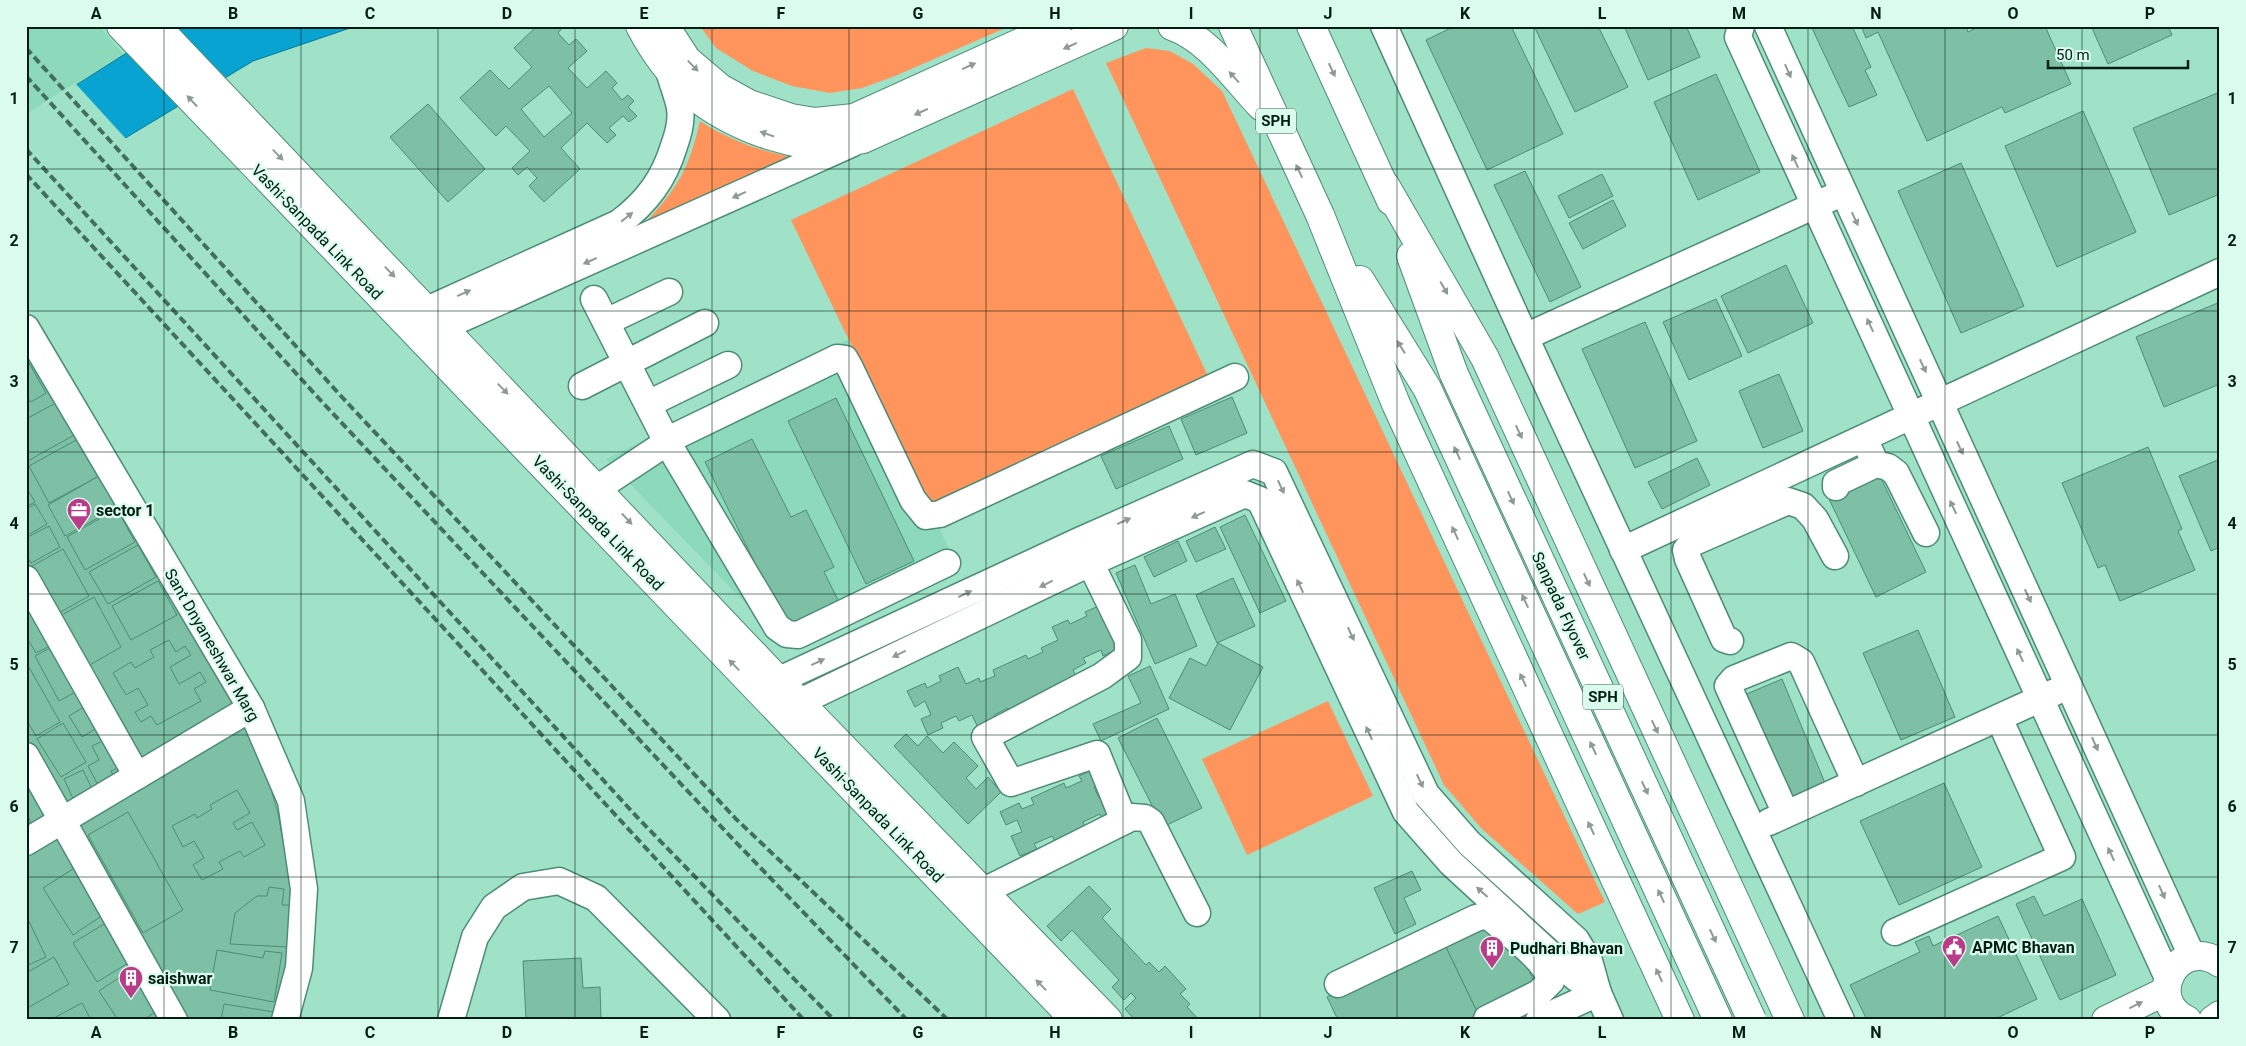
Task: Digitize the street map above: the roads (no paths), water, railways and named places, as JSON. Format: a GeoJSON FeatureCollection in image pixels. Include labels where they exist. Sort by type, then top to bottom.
{"type":"FeatureCollection","features":[{"type":"Feature","properties":{"kind":"main road","name":"Vashi-Sanpada Link Road"},"geometry":{"type":"LineString","coordinates":[[121,26],[235,128],[789,707],[973,896],[1108,1020]]}},
{"type":"Feature","properties":{"kind":"main road","name":"Vashi-Sanpada Link Road"},"geometry":{"type":"LineString","coordinates":[[156,26],[235,128]]}},
{"type":"Feature","properties":{"kind":"main road"},"geometry":{"type":"LineString","coordinates":[[640,26],[650,46],[670,74],[708,108],[765,134],[812,145],[838,144],[858,128],[1041,30]]}},
{"type":"Feature","properties":{"kind":"main road"},"geometry":{"type":"LineString","coordinates":[[665,26],[687,60],[720,88],[748,104],[791,118],[858,128],[1114,26]]}},
{"type":"Feature","properties":{"kind":"main road"},"geometry":{"type":"LineString","coordinates":[[1172,26],[1195,38],[1210,51],[1279,126]]}},
{"type":"Feature","properties":{"kind":"main road","name":"SPH"},"geometry":{"type":"LineString","coordinates":[[1233,26],[1320,215]]}},
{"type":"Feature","properties":{"kind":"main road","name":"SPH"},"geometry":{"type":"LineString","coordinates":[[1311,26],[1385,185]]}},
{"type":"Feature","properties":{"kind":"main road"},"geometry":{"type":"LineString","coordinates":[[1385,185],[1485,358],[1786,1011],[1744,1020]]}},
{"type":"Feature","properties":{"kind":"main road","name":"Sanpada Flyover"},"geometry":{"type":"LineString","coordinates":[[1385,185],[1454,374],[1752,1020]]}},
{"type":"Feature","properties":{"kind":"main road"},"geometry":{"type":"LineString","coordinates":[[1320,215],[1396,404],[1680,1020]]}},
{"type":"Feature","properties":{"kind":"main road","name":"Sanpada Flyover"},"geometry":{"type":"LineString","coordinates":[[1320,215],[1426,388],[1718,1020]]}},
{"type":"Feature","properties":{"kind":"main road","name":"Vashi-Sanpada Link Road"},"geometry":{"type":"LineString","coordinates":[[425,327],[598,488],[768,685]]}},
{"type":"Feature","properties":{"kind":"main road","name":"Vashi-Sanpada Link Road"},"geometry":{"type":"LineString","coordinates":[[973,896],[1075,1020]]}},
{"type":"Feature","properties":{"kind":"main road"},"geometry":{"type":"LineString","coordinates":[[2187,1020],[2174,1010],[2167,984],[2173,968],[2182,961],[2211,959]]}},
{"type":"Feature","properties":{"kind":"main road"},"geometry":{"type":"LineString","coordinates":[[2106,1020],[2167,984]]}},
{"type":"Feature","properties":{"kind":"main road"},"geometry":{"type":"LineString","coordinates":[[2213,1020],[2220,1016]]}},
{"type":"Feature","properties":{"kind":"street"},"geometry":{"type":"LineString","coordinates":[[1741,26],[1738,37],[2040,699],[2167,984]]}},
{"type":"Feature","properties":{"kind":"street"},"geometry":{"type":"LineString","coordinates":[[1768,26],[2069,686],[2211,959]]}},
{"type":"Feature","properties":{"kind":"street"},"geometry":{"type":"LineString","coordinates":[[1386,27],[1525,337],[1841,1020]]}},
{"type":"Feature","properties":{"kind":"street"},"geometry":{"type":"LineString","coordinates":[[425,327],[619,223],[639,208],[655,189],[668,165],[678,134],[680,110],[670,74]]}},
{"type":"Feature","properties":{"kind":"street"},"geometry":{"type":"LineString","coordinates":[[425,327],[858,128]]}},
{"type":"Feature","properties":{"kind":"street"},"geometry":{"type":"LineString","coordinates":[[1525,337],[1843,192]]}},
{"type":"Feature","properties":{"kind":"street"},"geometry":{"type":"LineString","coordinates":[[1730,641],[1724,639],[1688,559],[1686,550],[1692,543],[1744,508],[1864,439],[2220,272]]}},
{"type":"Feature","properties":{"kind":"street"},"geometry":{"type":"LineString","coordinates":[[606,322],[669,292]]}},
{"type":"Feature","properties":{"kind":"street"},"geometry":{"type":"LineString","coordinates":[[594,299],[667,442],[777,627],[787,634],[798,635],[947,563]]}},
{"type":"Feature","properties":{"kind":"street"},"geometry":{"type":"LineString","coordinates":[[582,386],[705,323]]}},
{"type":"Feature","properties":{"kind":"street","name":"Sant Dnyaneshwar Marg"},"geometry":{"type":"LineString","coordinates":[[26,328],[250,708],[291,801],[304,889],[299,968],[285,1020]]}},
{"type":"Feature","properties":{"kind":"street"},"geometry":{"type":"LineString","coordinates":[[598,488],[667,442],[837,358],[845,359],[913,500],[926,516],[940,514],[1234,377]]}},
{"type":"Feature","properties":{"kind":"street"},"geometry":{"type":"LineString","coordinates":[[648,404],[728,364]]}},
{"type":"Feature","properties":{"kind":"street"},"geometry":{"type":"LineString","coordinates":[[1864,439],[1876,464]]}},
{"type":"Feature","properties":{"kind":"street"},"geometry":{"type":"LineString","coordinates":[[789,707],[1253,464],[1274,472],[1426,794],[1469,843],[1576,940],[1589,961],[1598,993],[1610,1020]]}},
{"type":"Feature","properties":{"kind":"street"},"geometry":{"type":"LineString","coordinates":[[1836,487],[1836,483],[1876,464],[1888,467],[1896,473],[1926,533]]}},
{"type":"Feature","properties":{"kind":"street"},"geometry":{"type":"LineString","coordinates":[[1623,550],[1744,508],[1788,501],[1803,506],[1816,519],[1835,556]]}},
{"type":"Feature","properties":{"kind":"street"},"geometry":{"type":"LineString","coordinates":[[768,685],[1084,552]]}},
{"type":"Feature","properties":{"kind":"street"},"geometry":{"type":"LineString","coordinates":[[1084,552],[1128,640],[1128,657],[1102,676],[984,737],[1011,783],[1097,754],[1124,821]]}},
{"type":"Feature","properties":{"kind":"street"},"geometry":{"type":"LineString","coordinates":[[26,579],[137,776]]}},
{"type":"Feature","properties":{"kind":"street"},"geometry":{"type":"LineString","coordinates":[[1786,814],[1728,686],[1734,679],[1790,656],[1801,662],[1856,784]]}},
{"type":"Feature","properties":{"kind":"street"},"geometry":{"type":"LineString","coordinates":[[1753,829],[2069,686]]}},
{"type":"Feature","properties":{"kind":"street"},"geometry":{"type":"LineString","coordinates":[[26,842],[250,708]]}},
{"type":"Feature","properties":{"kind":"street"},"geometry":{"type":"LineString","coordinates":[[1895,932],[2062,857],[2000,718]]}},
{"type":"Feature","properties":{"kind":"street"},"geometry":{"type":"LineString","coordinates":[[26,756],[174,1020]]}},
{"type":"Feature","properties":{"kind":"street"},"geometry":{"type":"LineString","coordinates":[[973,896],[1132,817],[1140,817],[1151,822],[1197,913]]}},
{"type":"Feature","properties":{"kind":"street"},"geometry":{"type":"LineString","coordinates":[[451,1020],[475,937],[494,907],[523,887],[559,880],[596,898],[718,1020]]}},
{"type":"Feature","properties":{"kind":"street"},"geometry":{"type":"LineString","coordinates":[[1338,984],[1484,916],[1491,918],[1538,961],[1548,973],[1551,981]]}},
{"type":"Feature","properties":{"kind":"street"},"geometry":{"type":"LineString","coordinates":[[1551,981],[1598,993]]}},
{"type":"Feature","properties":{"kind":"street"},"geometry":{"type":"LineString","coordinates":[[1487,1019],[1539,993],[1551,981]]}},
{"type":"Feature","properties":{"kind":"street"},"geometry":{"type":"LineString","coordinates":[[1539,1020],[1598,993]]}},
{"type":"Feature","properties":{"kind":"water"},"geometry":{"type":"Polygon","coordinates":[[[169,26],[356,26],[253,61],[26,198],[26,117],[169,26]]]}},
{"type":"Feature","properties":{"kind":"railway"},"geometry":{"type":"LineString","coordinates":[[26,48],[341,396],[736,819],[948,1020]]}},
{"type":"Feature","properties":{"kind":"railway"},"geometry":{"type":"LineString","coordinates":[[26,76],[323,403],[728,834],[907,1020]]}},
{"type":"Feature","properties":{"kind":"railway"},"geometry":{"type":"LineString","coordinates":[[26,149],[637,817],[834,1020]]}},
{"type":"Feature","properties":{"kind":"railway"},"geometry":{"type":"LineString","coordinates":[[26,174],[804,1020]]}},
{"type":"Feature","properties":{"kind":"place","name":"sector 1"},"geometry":{"type":"Point","coordinates":[79,531]}},
{"type":"Feature","properties":{"kind":"place","name":"APMC Bhavan"},"geometry":{"type":"Point","coordinates":[1954,968]}},
{"type":"Feature","properties":{"kind":"place","name":"Pudhari Bhavan"},"geometry":{"type":"Point","coordinates":[1492,969]}},
{"type":"Feature","properties":{"kind":"place","name":"saishwar"},"geometry":{"type":"Point","coordinates":[131,999]}}]}
